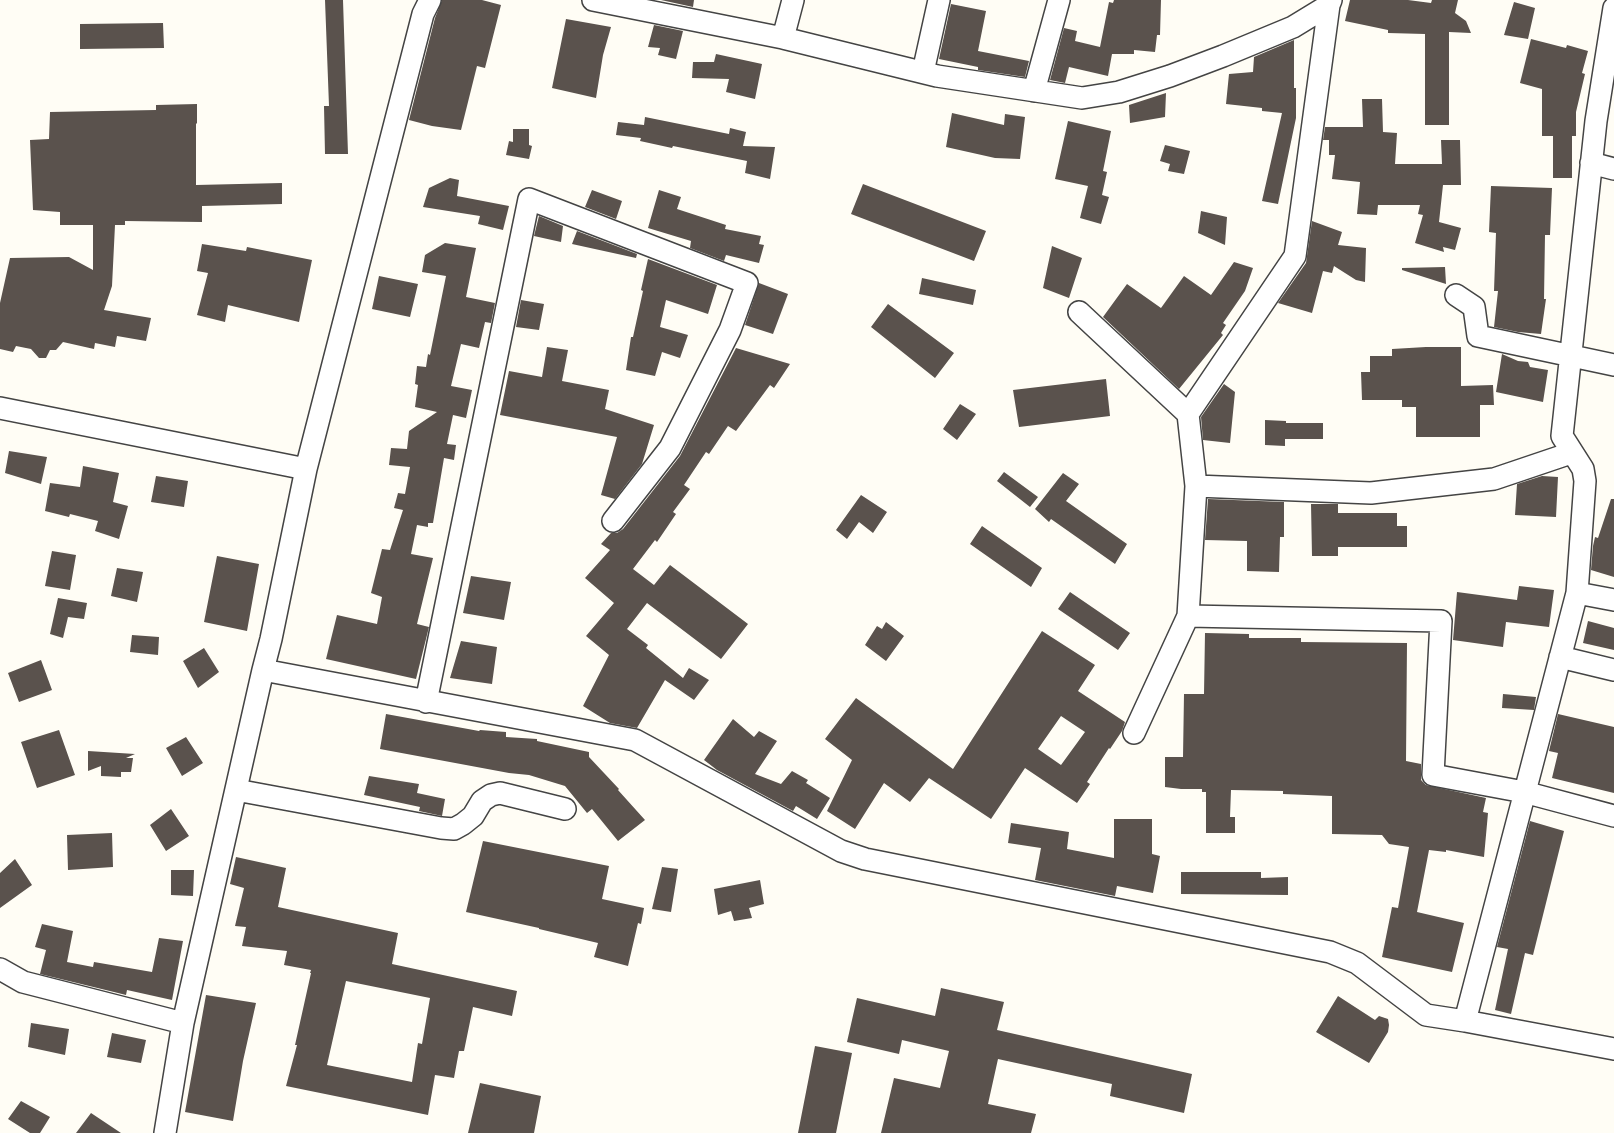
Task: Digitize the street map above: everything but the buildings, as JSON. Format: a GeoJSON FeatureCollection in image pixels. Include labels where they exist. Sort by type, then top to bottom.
{"type":"FeatureCollection","features":[{"type":"Feature","properties":{"kind":"street"},"geometry":{"type":"LineString","coordinates":[[165,1133],[183,1023],[271,639],[306,469],[423,14],[430,0]]}},
{"type":"Feature","properties":{"kind":"street"},"geometry":{"type":"LineString","coordinates":[[593,0],[784,38],[923,72],[1082,98],[1119,92],[1170,76],[1293,27],[1330,2]]}},
{"type":"Feature","properties":{"kind":"street"},"geometry":{"type":"LineString","coordinates":[[784,38],[793,0]]}},
{"type":"Feature","properties":{"kind":"street"},"geometry":{"type":"LineString","coordinates":[[923,72],[939,0]]}},
{"type":"Feature","properties":{"kind":"street"},"geometry":{"type":"LineString","coordinates":[[1034,91],[1059,0]]}},
{"type":"Feature","properties":{"kind":"street"},"geometry":{"type":"LineString","coordinates":[[1610,0],[1614,1]]}},
{"type":"Feature","properties":{"kind":"street"},"geometry":{"type":"LineString","coordinates":[[1134,733],[1188,616],[1196,486],[1188,414],[1294,256],[1330,2]]}},
{"type":"Feature","properties":{"kind":"street"},"geometry":{"type":"LineString","coordinates":[[1465,1021],[1577,593],[1585,481],[1582,469],[1562,436],[1592,163],[1609,77],[1614,8]]}},
{"type":"Feature","properties":{"kind":"street"},"geometry":{"type":"LineString","coordinates":[[1592,163],[1614,168]]}},
{"type":"Feature","properties":{"kind":"street"},"geometry":{"type":"LineString","coordinates":[[426,702],[529,199],[747,283],[730,330],[670,448],[613,521]]}},
{"type":"Feature","properties":{"kind":"street"},"geometry":{"type":"LineString","coordinates":[[1456,295],[1474,307],[1478,336],[1614,364]]}},
{"type":"Feature","properties":{"kind":"street"},"geometry":{"type":"LineString","coordinates":[[1079,312],[1188,414]]}},
{"type":"Feature","properties":{"kind":"street"},"geometry":{"type":"LineString","coordinates":[[0,408],[306,469]]}},
{"type":"Feature","properties":{"kind":"street"},"geometry":{"type":"LineString","coordinates":[[1196,486],[1371,493],[1494,479],[1571,452]]}},
{"type":"Feature","properties":{"kind":"street"},"geometry":{"type":"LineString","coordinates":[[1577,593],[1614,600]]}},
{"type":"Feature","properties":{"kind":"street"},"geometry":{"type":"LineString","coordinates":[[1188,616],[1441,621],[1433,775],[1524,792],[1614,816]]}},
{"type":"Feature","properties":{"kind":"street"},"geometry":{"type":"LineString","coordinates":[[1560,657],[1614,670]]}},
{"type":"Feature","properties":{"kind":"street"},"geometry":{"type":"LineString","coordinates":[[263,670],[635,740],[841,850],[865,859],[1330,952],[1357,963],[1426,1015],[1614,1049]]}},
{"type":"Feature","properties":{"kind":"street"},"geometry":{"type":"LineString","coordinates":[[236,790],[454,829],[472,816],[482,801],[491,795],[500,793],[565,809]]}},
{"type":"Feature","properties":{"kind":"street"},"geometry":{"type":"LineString","coordinates":[[0,969],[23,982],[183,1023]]}}]}
